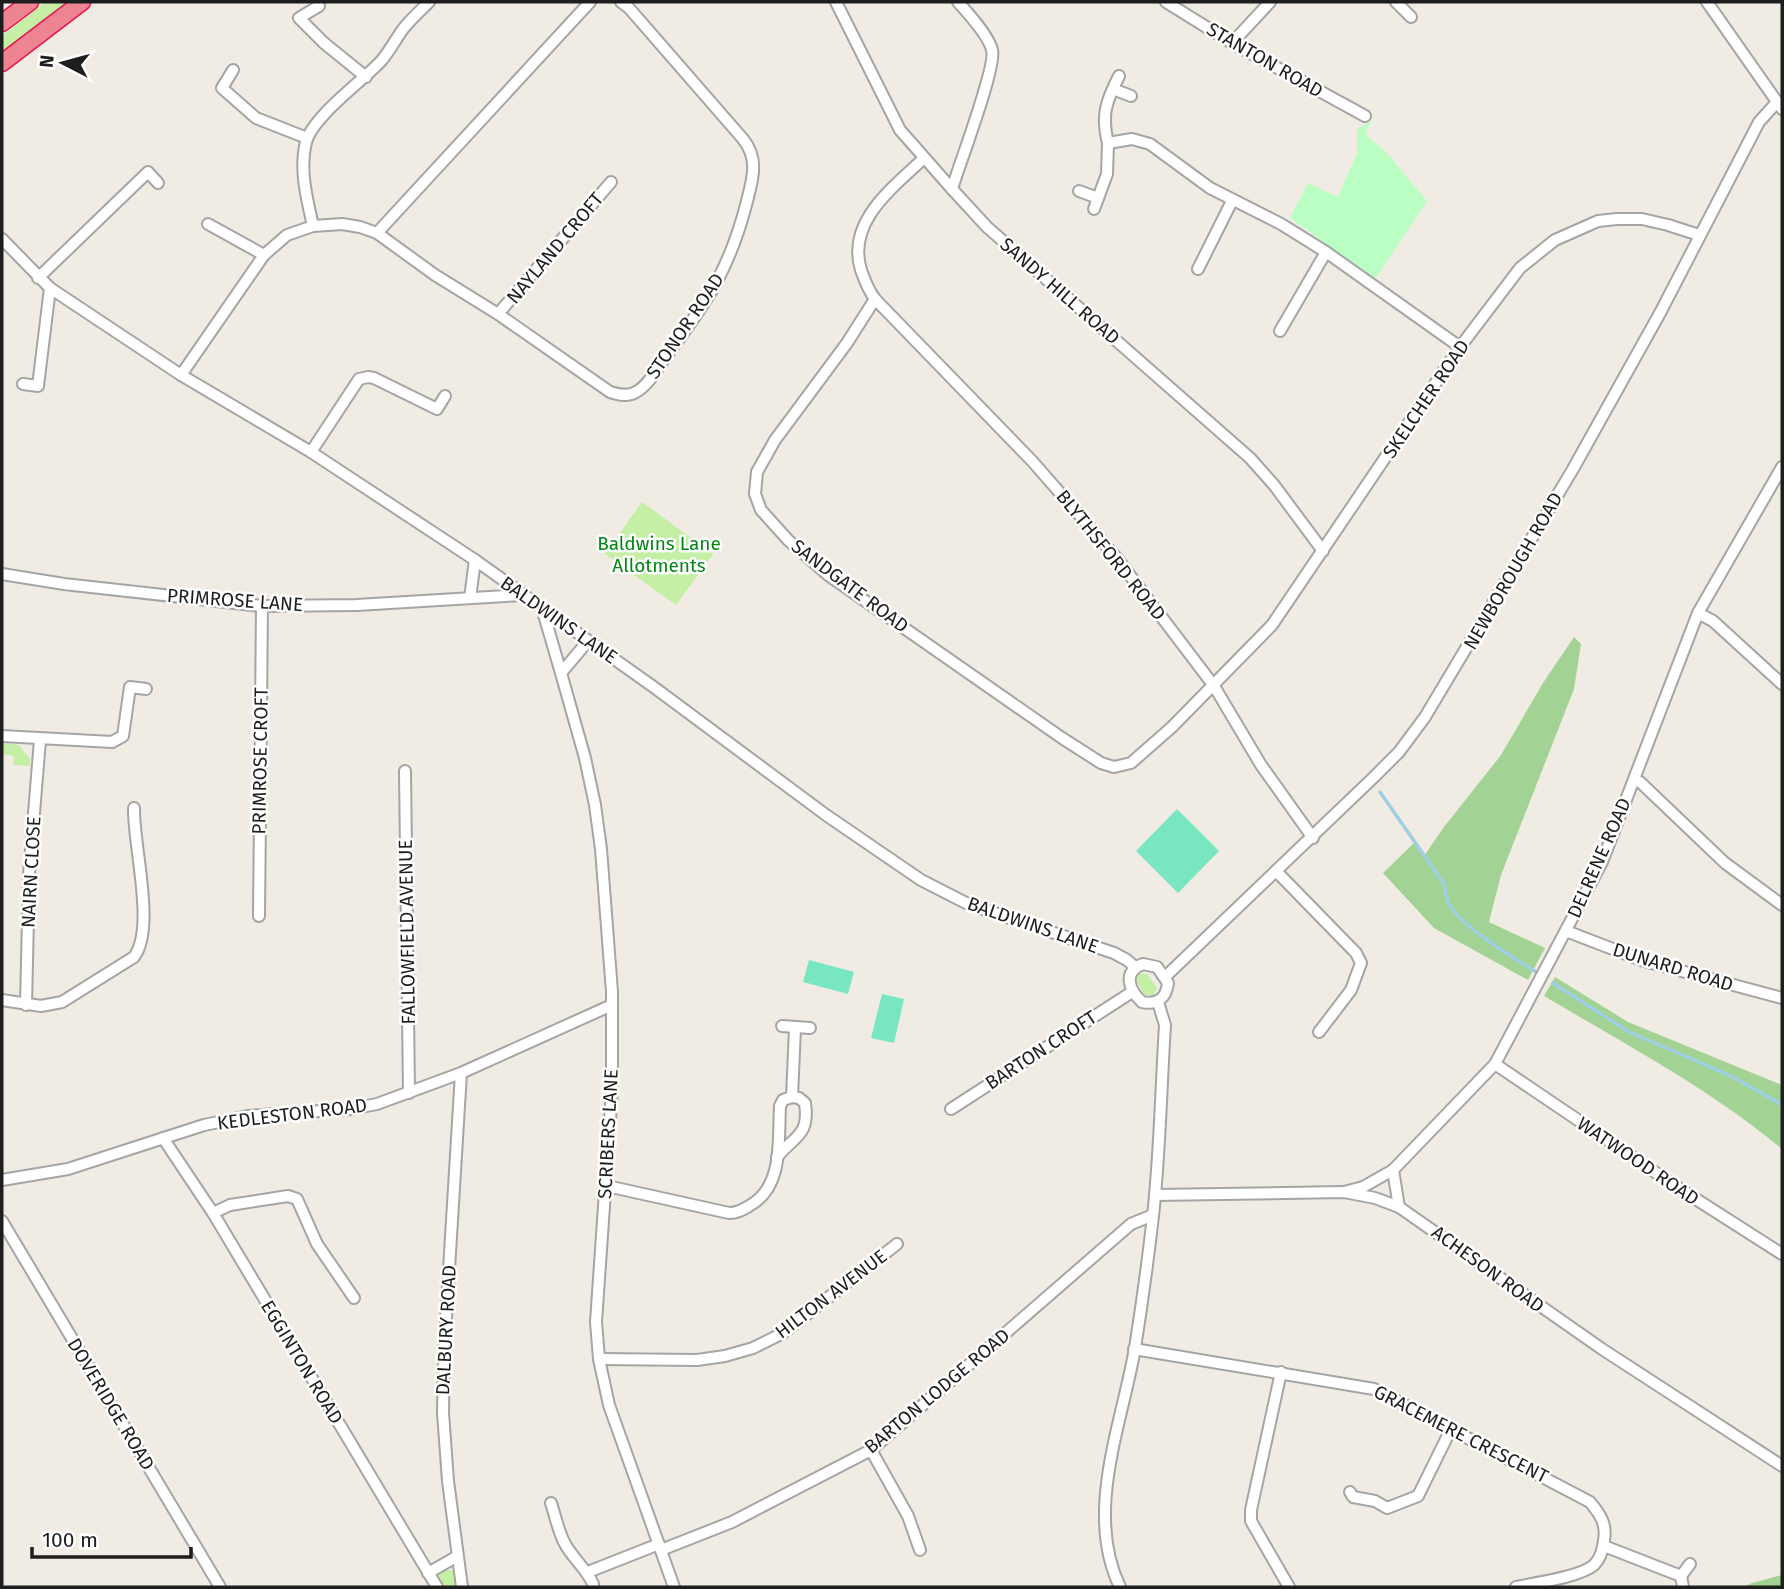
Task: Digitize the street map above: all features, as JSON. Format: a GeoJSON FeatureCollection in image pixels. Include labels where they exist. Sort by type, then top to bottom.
{"type":"FeatureCollection","features":[{"type":"Feature","properties":{"kind":"highway"},"geometry":{"type":"LineString","coordinates":[[2,23],[30,2]]}},
{"type":"Feature","properties":{"kind":"highway"},"geometry":{"type":"LineString","coordinates":[[2,63],[82,2]]}},
{"type":"Feature","properties":{"kind":"street"},"geometry":{"type":"LineString","coordinates":[[313,226],[304,181],[303,160],[307,138],[336,101],[366,77],[383,58],[427,2]]}},
{"type":"Feature","properties":{"kind":"street"},"geometry":{"type":"LineString","coordinates":[[377,233],[590,2]]}},
{"type":"Feature","properties":{"kind":"street","name":"STONOR ROAD"},"geometry":{"type":"LineString","coordinates":[[181,375],[264,255],[286,236],[313,226],[342,223],[377,233],[610,392],[629,394],[644,386],[700,311],[720,279],[737,241],[754,176],[754,160],[751,149],[621,2]]}},
{"type":"Feature","properties":{"kind":"street","name":"SANDY HILL ROAD"},"geometry":{"type":"LineString","coordinates":[[835,2],[900,130],[924,158],[987,227],[1250,458],[1323,551]]}},
{"type":"Feature","properties":{"kind":"street"},"geometry":{"type":"LineString","coordinates":[[952,189],[979,109],[993,54],[990,43],[958,2]]}},
{"type":"Feature","properties":{"kind":"street","name":"STANTON ROAD"},"geometry":{"type":"LineString","coordinates":[[1166,2],[1232,43],[1365,116]]}},
{"type":"Feature","properties":{"kind":"street"},"geometry":{"type":"LineString","coordinates":[[1232,43],[1270,2]]}},
{"type":"Feature","properties":{"kind":"street"},"geometry":{"type":"LineString","coordinates":[[1396,2],[1410,17]]}},
{"type":"Feature","properties":{"kind":"street"},"geometry":{"type":"LineString","coordinates":[[1707,2],[1779,106]]}},
{"type":"Feature","properties":{"kind":"street"},"geometry":{"type":"LineString","coordinates":[[320,6],[294,15],[366,77]]}},
{"type":"Feature","properties":{"kind":"street"},"geometry":{"type":"LineString","coordinates":[[222,88],[233,70]]}},
{"type":"Feature","properties":{"kind":"street"},"geometry":{"type":"LineString","coordinates":[[1079,191],[1096,204],[1107,174],[1108,143],[1103,125],[1108,98],[1119,76]]}},
{"type":"Feature","properties":{"kind":"street"},"geometry":{"type":"LineString","coordinates":[[210,80],[256,118],[307,138]]}},
{"type":"Feature","properties":{"kind":"street"},"geometry":{"type":"LineString","coordinates":[[1113,89],[1131,96]]}},
{"type":"Feature","properties":{"kind":"street","name":"NEWBOROUGH ROAD"},"geometry":{"type":"LineString","coordinates":[[1165,977],[1313,838],[1399,752],[1443,691],[1573,469],[1660,313],[1759,122],[1779,106]]}},
{"type":"Feature","properties":{"kind":"street"},"geometry":{"type":"LineString","coordinates":[[1108,143],[1132,139],[1150,144],[1210,188],[1281,224],[1326,252],[1460,347]]}},
{"type":"Feature","properties":{"kind":"street"},"geometry":{"type":"LineString","coordinates":[[875,299],[869,291],[860,264],[859,247],[863,229],[878,201],[924,158]]}},
{"type":"Feature","properties":{"kind":"street"},"geometry":{"type":"LineString","coordinates":[[38,278],[148,172],[158,183]]}},
{"type":"Feature","properties":{"kind":"street","name":"NAYLAND CROFT"},"geometry":{"type":"LineString","coordinates":[[498,314],[611,182]]}},
{"type":"Feature","properties":{"kind":"street"},"geometry":{"type":"LineString","coordinates":[[1198,269],[1233,201]]}},
{"type":"Feature","properties":{"kind":"street","name":"SKELCHER ROAD"},"geometry":{"type":"LineString","coordinates":[[1214,685],[1272,625],[1460,347],[1520,268],[1555,240],[1598,221],[1617,219],[1655,222],[1699,235]]}},
{"type":"Feature","properties":{"kind":"street"},"geometry":{"type":"LineString","coordinates":[[208,224],[264,255]]}},
{"type":"Feature","properties":{"kind":"street","name":"BALDWINS LANE"},"geometry":{"type":"LineString","coordinates":[[2,239],[50,288],[181,375],[312,452],[475,560],[921,880],[968,904],[1114,953],[1135,967]]}},
{"type":"Feature","properties":{"kind":"street"},"geometry":{"type":"LineString","coordinates":[[1280,331],[1326,252]]}},
{"type":"Feature","properties":{"kind":"street"},"geometry":{"type":"LineString","coordinates":[[23,384],[38,386],[50,288]]}},
{"type":"Feature","properties":{"kind":"street","name":"SANDGATE ROAD"},"geometry":{"type":"LineString","coordinates":[[875,299],[847,343],[775,440],[757,472],[755,494],[761,510],[771,522],[828,575],[1101,763],[1114,767],[1130,763],[1214,685]]}},
{"type":"Feature","properties":{"kind":"street","name":"BLYTHSFORD ROAD"},"geometry":{"type":"LineString","coordinates":[[875,299],[1033,462],[1116,556],[1214,685],[1262,765],[1313,838]]}},
{"type":"Feature","properties":{"kind":"street"},"geometry":{"type":"LineString","coordinates":[[312,452],[359,379],[368,376],[374,378],[437,409],[445,396]]}},
{"type":"Feature","properties":{"kind":"street","name":"DELRENE ROAD"},"geometry":{"type":"LineString","coordinates":[[1344,1192],[1363,1187],[1393,1170],[1495,1065],[1602,862],[1698,613],[1782,467]]}},
{"type":"Feature","properties":{"kind":"street"},"geometry":{"type":"LineString","coordinates":[[470,598],[475,560]]}},
{"type":"Feature","properties":{"kind":"street","name":"PRIMROSE LANE"},"geometry":{"type":"LineString","coordinates":[[2,574],[64,584],[262,606],[357,605],[522,594]]}},
{"type":"Feature","properties":{"kind":"street","name":"PRIMROSE CROFT"},"geometry":{"type":"LineString","coordinates":[[259,916],[262,606]]}},
{"type":"Feature","properties":{"kind":"street","name":"SCRIBERS LANE"},"geometry":{"type":"LineString","coordinates":[[542,608],[585,758],[601,849],[612,1004],[612,1090],[596,1322],[599,1359],[609,1405],[674,1587]]}},
{"type":"Feature","properties":{"kind":"street"},"geometry":{"type":"LineString","coordinates":[[1698,613],[1713,621],[1782,684]]}},
{"type":"Feature","properties":{"kind":"street"},"geometry":{"type":"LineString","coordinates":[[561,673],[588,641]]}},
{"type":"Feature","properties":{"kind":"street"},"geometry":{"type":"LineString","coordinates":[[2,736],[111,742],[123,736],[130,687],[146,688]]}},
{"type":"Feature","properties":{"kind":"street","name":"NAIRN CLOSE"},"geometry":{"type":"LineString","coordinates":[[26,1004],[29,874],[40,740]]}},
{"type":"Feature","properties":{"kind":"street","name":"FALLOWFIELD AVENUE"},"geometry":{"type":"LineString","coordinates":[[405,771],[409,1093]]}},
{"type":"Feature","properties":{"kind":"street"},"geometry":{"type":"LineString","coordinates":[[1634,780],[1640,782],[1725,863],[1782,905]]}},
{"type":"Feature","properties":{"kind":"street"},"geometry":{"type":"LineString","coordinates":[[2,1000],[52,1005],[62,1002],[134,957],[139,951],[142,935],[142,887],[133,827],[134,808]]}},
{"type":"Feature","properties":{"kind":"street"},"geometry":{"type":"LineString","coordinates":[[136,841],[150,839]]}},
{"type":"Feature","properties":{"kind":"street"},"geometry":{"type":"LineString","coordinates":[[1276,871],[1356,953],[1361,963],[1350,990],[1319,1032]]}},
{"type":"Feature","properties":{"kind":"street","name":"DUNARD ROAD"},"geometry":{"type":"LineString","coordinates":[[1566,931],[1644,961],[1782,998]]}},
{"type":"Feature","properties":{"kind":"street"},"geometry":{"type":"LineString","coordinates":[[1153,965],[1165,977],[1167,990],[1158,1002],[1142,1002],[1132,992],[1129,977],[1135,967],[1153,965]]}},
{"type":"Feature","properties":{"kind":"street","name":"BARTON CROFT"},"geometry":{"type":"LineString","coordinates":[[951,1109],[1132,992]]}},
{"type":"Feature","properties":{"kind":"street"},"geometry":{"type":"LineString","coordinates":[[1120,1587],[1107,1550],[1105,1505],[1135,1349],[1153,1215],[1166,1025],[1158,1002]]}},
{"type":"Feature","properties":{"kind":"street","name":"KEDLESTON ROAD"},"geometry":{"type":"LineString","coordinates":[[2,1180],[68,1169],[204,1125],[248,1116],[351,1110],[377,1104],[461,1073],[612,1004]]}},
{"type":"Feature","properties":{"kind":"street"},"geometry":{"type":"LineString","coordinates":[[782,1026],[810,1028]]}},
{"type":"Feature","properties":{"kind":"street"},"geometry":{"type":"LineString","coordinates":[[792,1097],[795,1028]]}},
{"type":"Feature","properties":{"kind":"street","name":"WATWOOD ROAD"},"geometry":{"type":"LineString","coordinates":[[1495,1065],[1782,1254]]}},
{"type":"Feature","properties":{"kind":"street","name":"DALBURY ROAD"},"geometry":{"type":"LineString","coordinates":[[461,1073],[444,1351],[443,1413],[462,1587]]}},
{"type":"Feature","properties":{"kind":"street"},"geometry":{"type":"LineString","coordinates":[[607,1186],[736,1213],[769,1190],[777,1157],[780,1106],[783,1100],[799,1098],[805,1103],[804,1129],[800,1137],[786,1146],[777,1157]]}},
{"type":"Feature","properties":{"kind":"street","name":"EGGINTON ROAD"},"geometry":{"type":"LineString","coordinates":[[163,1138],[213,1213],[437,1587]]}},
{"type":"Feature","properties":{"kind":"street"},"geometry":{"type":"LineString","coordinates":[[1393,1170],[1399,1207]]}},
{"type":"Feature","properties":{"kind":"street","name":"ACHESON ROAD"},"geometry":{"type":"LineString","coordinates":[[1155,1195],[1344,1192],[1375,1198],[1399,1207],[1602,1349],[1782,1466]]}},
{"type":"Feature","properties":{"kind":"street"},"geometry":{"type":"LineString","coordinates":[[213,1213],[230,1205],[288,1196],[297,1199],[317,1244],[354,1298]]}},
{"type":"Feature","properties":{"kind":"street","name":"BARTON LODGE ROAD"},"geometry":{"type":"LineString","coordinates":[[588,1572],[732,1522],[871,1450],[1131,1224],[1153,1215]]}},
{"type":"Feature","properties":{"kind":"street","name":"DOVERIDGE ROAD"},"geometry":{"type":"LineString","coordinates":[[2,1221],[220,1587]]}},
{"type":"Feature","properties":{"kind":"street","name":"HILTON AVENUE"},"geometry":{"type":"LineString","coordinates":[[599,1359],[697,1360],[725,1356],[761,1345],[783,1333],[897,1244]]}},
{"type":"Feature","properties":{"kind":"street","name":"GRACEMERE CRESCENT"},"geometry":{"type":"LineString","coordinates":[[1135,1349],[1374,1389],[1590,1502],[1604,1522],[1604,1546]]}},
{"type":"Feature","properties":{"kind":"street"},"geometry":{"type":"LineString","coordinates":[[1281,1372],[1251,1510],[1251,1521],[1289,1587]]}},
{"type":"Feature","properties":{"kind":"street"},"geometry":{"type":"LineString","coordinates":[[1350,1492],[1353,1497],[1375,1501],[1387,1508],[1418,1496],[1451,1429]]}},
{"type":"Feature","properties":{"kind":"street"},"geometry":{"type":"LineString","coordinates":[[871,1450],[908,1516],[920,1550]]}},
{"type":"Feature","properties":{"kind":"street"},"geometry":{"type":"LineString","coordinates":[[551,1503],[563,1540],[576,1561],[588,1572],[593,1584]]}},
{"type":"Feature","properties":{"kind":"street"},"geometry":{"type":"LineString","coordinates":[[1516,1587],[1590,1568],[1602,1554],[1604,1546],[1682,1582],[1690,1564]]}},
{"type":"Feature","properties":{"kind":"street"},"geometry":{"type":"LineString","coordinates":[[428,1573],[457,1557]]}},
{"type":"Feature","properties":{"kind":"green space"},"geometry":{"type":"Polygon","coordinates":[[[45,2],[70,2],[2,56],[2,36],[45,2]]]}},
{"type":"Feature","properties":{"kind":"green space"},"geometry":{"type":"Polygon","coordinates":[[[1371,121],[1365,134],[1385,151],[1427,201],[1375,279],[1290,218],[1308,183],[1338,197],[1357,153],[1357,129],[1371,121]]]}},
{"type":"Feature","properties":{"kind":"green space","name":"Baldwins Lane Allotments"},"geometry":{"type":"Polygon","coordinates":[[[642,502],[713,554],[676,605],[605,554],[642,502]]]}},
{"type":"Feature","properties":{"kind":"green space"},"geometry":{"type":"Polygon","coordinates":[[[1574,637],[1581,644],[1574,689],[1501,875],[1489,922],[1545,948],[1528,980],[1434,928],[1383,873],[1414,843],[1424,856],[1501,755],[1543,683],[1574,637]]]}},
{"type":"Feature","properties":{"kind":"green space"},"geometry":{"type":"Polygon","coordinates":[[[2,743],[19,745],[30,759],[30,766],[13,765],[14,756],[2,754],[2,743]]]}},
{"type":"Feature","properties":{"kind":"green space"},"geometry":{"type":"Polygon","coordinates":[[[1177,809],[1219,851],[1178,893],[1136,851],[1177,809]]]}},
{"type":"Feature","properties":{"kind":"green space"},"geometry":{"type":"Polygon","coordinates":[[[809,960],[854,972],[848,994],[803,982],[809,960]]]}},
{"type":"Feature","properties":{"kind":"green space"},"geometry":{"type":"Polygon","coordinates":[[[1139,974],[1147,974],[1157,988],[1154,995],[1145,995],[1136,980],[1139,974]]]}},
{"type":"Feature","properties":{"kind":"green space"},"geometry":{"type":"Polygon","coordinates":[[[1555,977],[1628,1022],[1782,1085],[1782,1149],[1696,1087],[1544,996],[1555,977]]]}},
{"type":"Feature","properties":{"kind":"green space"},"geometry":{"type":"Polygon","coordinates":[[[882,994],[904,999],[894,1043],[871,1038],[882,994]]]}},
{"type":"Feature","properties":{"kind":"green space"},"geometry":{"type":"Polygon","coordinates":[[[445,1569],[453,1571],[456,1587],[441,1587],[434,1574],[445,1569]]]}},
{"type":"Feature","properties":{"kind":"green space"},"geometry":{"type":"Polygon","coordinates":[[[1782,1575],[1782,1587],[1744,1587],[1752,1583],[1782,1575]]]}},
{"type":"Feature","properties":{"kind":"waterway"},"geometry":{"type":"LineString","coordinates":[[1380,792],[1444,884],[1447,900],[1453,909],[1473,930],[1536,972]]}},
{"type":"Feature","properties":{"kind":"waterway"},"geometry":{"type":"LineString","coordinates":[[1553,983],[1629,1032],[1733,1077],[1782,1105]]}}]}
